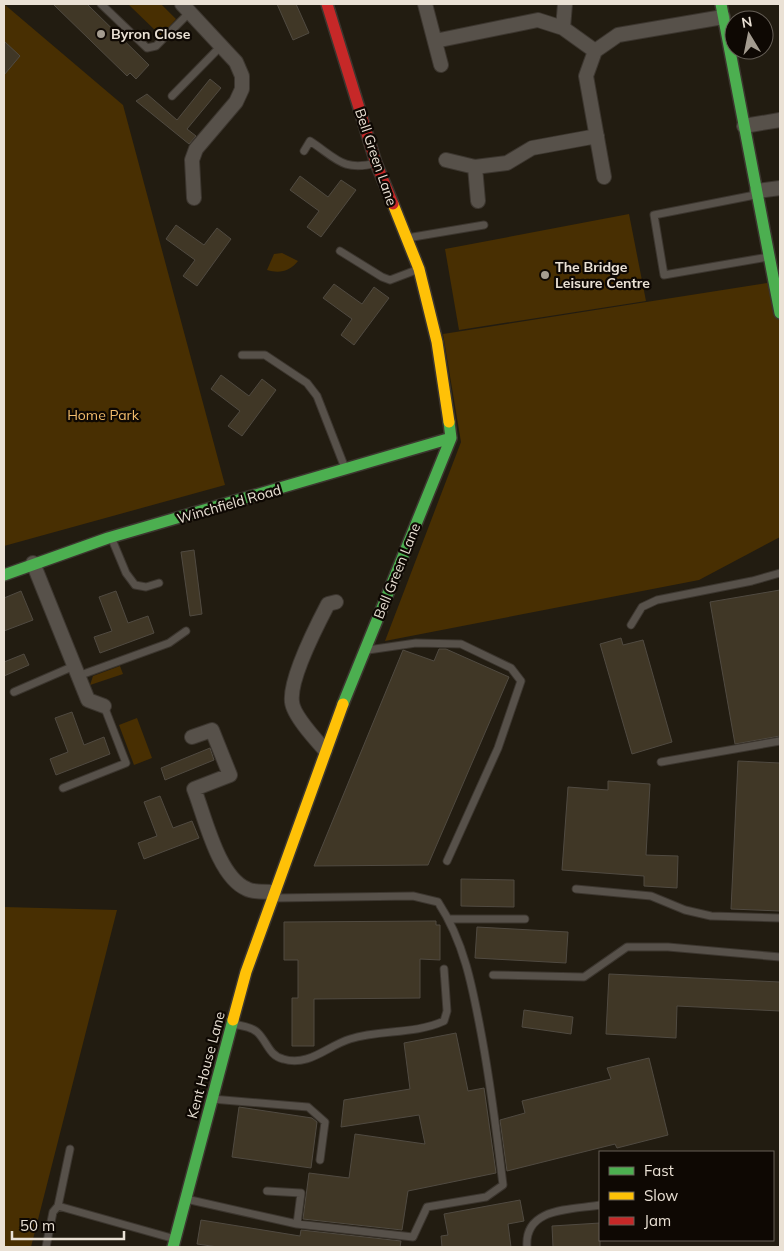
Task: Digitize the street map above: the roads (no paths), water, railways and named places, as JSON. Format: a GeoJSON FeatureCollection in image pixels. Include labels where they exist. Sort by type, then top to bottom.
{"type":"FeatureCollection","features":[{"type":"Feature","properties":{"kind":"street","name":"Bell Green Lane"},"geometry":{"type":"LineString","coordinates":[[273,895],[325,750],[451,438],[437,342],[419,269],[376,163],[327,4]]}},
{"type":"Feature","properties":{"kind":"street"},"geometry":{"type":"LineString","coordinates":[[425,4],[441,65]]}},
{"type":"Feature","properties":{"kind":"street"},"geometry":{"type":"LineString","coordinates":[[563,28],[565,4]]}},
{"type":"Feature","properties":{"kind":"street"},"geometry":{"type":"LineString","coordinates":[[186,8],[236,62],[242,76],[242,88],[236,102],[196,148],[192,160],[194,198]]}},
{"type":"Feature","properties":{"kind":"street"},"geometry":{"type":"LineString","coordinates":[[604,177],[586,76],[595,50],[618,35],[722,11],[780,313]]}},
{"type":"Feature","properties":{"kind":"street"},"geometry":{"type":"LineString","coordinates":[[435,41],[538,20],[563,28],[595,50]]}},
{"type":"Feature","properties":{"kind":"street"},"geometry":{"type":"LineString","coordinates":[[744,126],[780,120]]}},
{"type":"Feature","properties":{"kind":"street"},"geometry":{"type":"LineString","coordinates":[[446,160],[475,167],[507,163],[532,148],[596,136]]}},
{"type":"Feature","properties":{"kind":"street"},"geometry":{"type":"LineString","coordinates":[[475,167],[478,201]]}},
{"type":"Feature","properties":{"kind":"street"},"geometry":{"type":"LineString","coordinates":[[757,192],[780,188]]}},
{"type":"Feature","properties":{"kind":"street","name":"Winchfield Road"},"geometry":{"type":"LineString","coordinates":[[4,575],[33,563],[111,537],[346,471],[451,438]]}},
{"type":"Feature","properties":{"kind":"street"},"geometry":{"type":"LineString","coordinates":[[33,563],[88,700],[104,706]]}},
{"type":"Feature","properties":{"kind":"street"},"geometry":{"type":"LineString","coordinates":[[325,750],[310,732],[292,704],[294,684],[315,630],[328,604],[336,602]]}},
{"type":"Feature","properties":{"kind":"street"},"geometry":{"type":"LineString","coordinates":[[192,737],[212,730],[230,775],[194,789],[224,867],[235,882],[248,890],[273,895]]}},
{"type":"Feature","properties":{"kind":"street","name":"Kent House Lane"},"geometry":{"type":"LineString","coordinates":[[174,1243],[246,972],[273,895]]}},
{"type":"Feature","properties":{"kind":"lane"},"geometry":{"type":"LineString","coordinates":[[101,4],[147,48],[156,46],[186,8]]}},
{"type":"Feature","properties":{"kind":"lane"},"geometry":{"type":"LineString","coordinates":[[172,96],[221,46]]}},
{"type":"Feature","properties":{"kind":"lane"},"geometry":{"type":"LineString","coordinates":[[304,151],[310,141],[350,167],[361,167],[376,163]]}},
{"type":"Feature","properties":{"kind":"lane"},"geometry":{"type":"LineString","coordinates":[[757,192],[654,215],[664,275],[768,256]]}},
{"type":"Feature","properties":{"kind":"lane"},"geometry":{"type":"LineString","coordinates":[[406,238],[484,224]]}},
{"type":"Feature","properties":{"kind":"lane"},"geometry":{"type":"LineString","coordinates":[[340,251],[390,280],[419,269]]}},
{"type":"Feature","properties":{"kind":"lane"},"geometry":{"type":"LineString","coordinates":[[242,355],[265,355],[307,383],[317,396],[346,471]]}},
{"type":"Feature","properties":{"kind":"lane"},"geometry":{"type":"LineString","coordinates":[[111,537],[126,573],[135,585],[146,587],[159,583]]}},
{"type":"Feature","properties":{"kind":"lane"},"geometry":{"type":"LineString","coordinates":[[631,626],[642,607],[657,600],[752,581],[780,573]]}},
{"type":"Feature","properties":{"kind":"lane"},"geometry":{"type":"LineString","coordinates":[[14,692],[169,643],[186,631]]}},
{"type":"Feature","properties":{"kind":"lane"},"geometry":{"type":"LineString","coordinates":[[365,650],[416,642],[461,644],[511,668],[521,681],[498,748],[447,861]]}},
{"type":"Feature","properties":{"kind":"lane"},"geometry":{"type":"LineString","coordinates":[[63,788],[126,763],[104,706]]}},
{"type":"Feature","properties":{"kind":"lane"},"geometry":{"type":"LineString","coordinates":[[661,762],[780,741]]}},
{"type":"Feature","properties":{"kind":"lane"},"geometry":{"type":"LineString","coordinates":[[576,889],[651,896],[685,910],[711,916],[780,918]]}},
{"type":"Feature","properties":{"kind":"lane"},"geometry":{"type":"LineString","coordinates":[[186,1199],[297,1224],[413,1237],[427,1208],[486,1197],[503,1185],[494,1106],[469,969],[450,920],[438,902],[413,896],[273,895]]}},
{"type":"Feature","properties":{"kind":"lane"},"geometry":{"type":"LineString","coordinates":[[450,920],[525,919]]}},
{"type":"Feature","properties":{"kind":"lane"},"geometry":{"type":"LineString","coordinates":[[493,975],[584,977],[627,947],[668,947],[780,957]]}},
{"type":"Feature","properties":{"kind":"lane"},"geometry":{"type":"LineString","coordinates":[[232,1023],[257,1031],[273,1054],[280,1059],[297,1062],[326,1052],[350,1039],[416,1030],[444,1021],[447,1011],[444,969]]}},
{"type":"Feature","properties":{"kind":"lane"},"geometry":{"type":"LineString","coordinates":[[212,1099],[308,1107],[325,1122],[320,1160]]}},
{"type":"Feature","properties":{"kind":"lane"},"geometry":{"type":"LineString","coordinates":[[46,1247],[53,1212],[58,1206],[70,1149]]}},
{"type":"Feature","properties":{"kind":"lane"},"geometry":{"type":"LineString","coordinates":[[267,1191],[301,1194],[297,1224]]}},
{"type":"Feature","properties":{"kind":"lane"},"geometry":{"type":"LineString","coordinates":[[527,1247],[529,1227],[536,1219],[546,1214],[599,1205]]}},
{"type":"Feature","properties":{"kind":"lane"},"geometry":{"type":"LineString","coordinates":[[58,1206],[174,1243]]}},
{"type":"Feature","properties":{"kind":"place","name":"Byron Close"},"geometry":{"type":"Point","coordinates":[101,34]}},
{"type":"Feature","properties":{"kind":"place","name":"The Bridge Leisure Centre"},"geometry":{"type":"Point","coordinates":[545,275]}},
{"type":"Feature","properties":{"kind":"park label","name":"Home Park"},"geometry":{"type":"Point","coordinates":[103,415]}}]}
